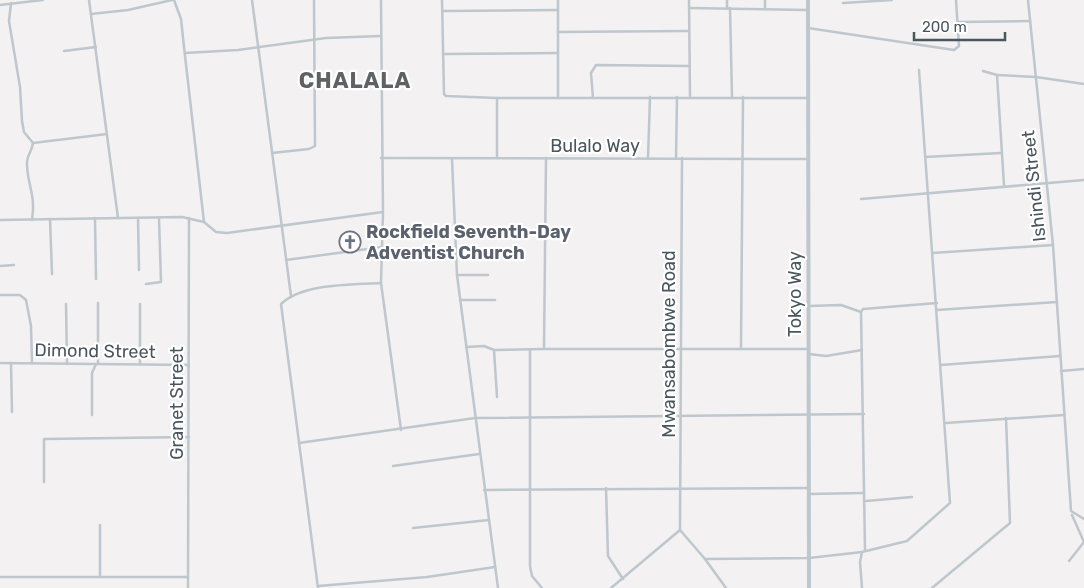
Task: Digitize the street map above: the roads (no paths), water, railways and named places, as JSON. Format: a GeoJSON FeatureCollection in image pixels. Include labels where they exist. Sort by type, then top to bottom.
{"type":"FeatureCollection","features":[{"type":"Feature","properties":{"kind":"street"},"geometry":{"type":"LineString","coordinates":[[0,5],[43,0]]}},
{"type":"Feature","properties":{"kind":"street"},"geometry":{"type":"LineString","coordinates":[[89,0],[118,218]]}},
{"type":"Feature","properties":{"kind":"street"},"geometry":{"type":"LineString","coordinates":[[91,14],[128,10],[173,0],[180,19],[204,222]]}},
{"type":"Feature","properties":{"kind":"street"},"geometry":{"type":"LineString","coordinates":[[252,0],[291,296]]}},
{"type":"Feature","properties":{"kind":"street"},"geometry":{"type":"LineString","coordinates":[[272,153],[309,150],[315,146],[316,39],[314,0]]}},
{"type":"Feature","properties":{"kind":"street"},"geometry":{"type":"LineString","coordinates":[[381,0],[383,212],[381,283],[401,430]]}},
{"type":"Feature","properties":{"kind":"street"},"geometry":{"type":"LineString","coordinates":[[442,0],[444,96],[497,98],[808,98]]}},
{"type":"Feature","properties":{"kind":"street"},"geometry":{"type":"LineString","coordinates":[[558,0],[558,98]]}},
{"type":"Feature","properties":{"kind":"street"},"geometry":{"type":"LineString","coordinates":[[689,0],[690,97]]}},
{"type":"Feature","properties":{"kind":"street"},"geometry":{"type":"LineString","coordinates":[[727,0],[729,8],[732,97]]}},
{"type":"Feature","properties":{"kind":"street"},"geometry":{"type":"LineString","coordinates":[[765,0],[765,8]]}},
{"type":"Feature","properties":{"kind":"street","name":"Tokyo Way"},"geometry":{"type":"LineString","coordinates":[[808,0],[809,588]]}},
{"type":"Feature","properties":{"kind":"street"},"geometry":{"type":"LineString","coordinates":[[843,3],[892,0]]}},
{"type":"Feature","properties":{"kind":"street"},"geometry":{"type":"LineString","coordinates":[[808,28],[923,47],[954,50],[959,46],[956,0]]}},
{"type":"Feature","properties":{"kind":"street","name":"Ishindi Street"},"geometry":{"type":"LineString","coordinates":[[1028,0],[1053,245],[1072,513],[1084,542],[1069,561]]}},
{"type":"Feature","properties":{"kind":"street"},"geometry":{"type":"LineString","coordinates":[[11,3],[9,21],[20,87],[22,121],[24,132],[33,143]]}},
{"type":"Feature","properties":{"kind":"street"},"geometry":{"type":"LineString","coordinates":[[689,8],[808,10]]}},
{"type":"Feature","properties":{"kind":"street"},"geometry":{"type":"LineString","coordinates":[[443,11],[558,10]]}},
{"type":"Feature","properties":{"kind":"street"},"geometry":{"type":"LineString","coordinates":[[958,22],[1030,21]]}},
{"type":"Feature","properties":{"kind":"street"},"geometry":{"type":"LineString","coordinates":[[558,32],[688,31]]}},
{"type":"Feature","properties":{"kind":"street"},"geometry":{"type":"LineString","coordinates":[[184,53],[316,39],[380,36]]}},
{"type":"Feature","properties":{"kind":"street"},"geometry":{"type":"LineString","coordinates":[[64,51],[96,47]]}},
{"type":"Feature","properties":{"kind":"street"},"geometry":{"type":"LineString","coordinates":[[443,54],[558,53]]}},
{"type":"Feature","properties":{"kind":"street"},"geometry":{"type":"LineString","coordinates":[[593,98],[591,73],[596,65],[689,66]]}},
{"type":"Feature","properties":{"kind":"street"},"geometry":{"type":"LineString","coordinates":[[704,559],[809,558],[864,551],[907,541],[950,503],[930,193],[925,157],[919,70]]}},
{"type":"Feature","properties":{"kind":"street"},"geometry":{"type":"LineString","coordinates":[[983,71],[997,75],[1036,77],[1084,84]]}},
{"type":"Feature","properties":{"kind":"street"},"geometry":{"type":"LineString","coordinates":[[997,75],[1004,186]]}},
{"type":"Feature","properties":{"kind":"street"},"geometry":{"type":"LineString","coordinates":[[648,158],[650,97]]}},
{"type":"Feature","properties":{"kind":"street"},"geometry":{"type":"LineString","coordinates":[[676,158],[677,97]]}},
{"type":"Feature","properties":{"kind":"street"},"geometry":{"type":"LineString","coordinates":[[741,347],[744,97]]}},
{"type":"Feature","properties":{"kind":"street"},"geometry":{"type":"LineString","coordinates":[[497,98],[497,158]]}},
{"type":"Feature","properties":{"kind":"street"},"geometry":{"type":"LineString","coordinates":[[33,143],[107,134]]}},
{"type":"Feature","properties":{"kind":"street"},"geometry":{"type":"LineString","coordinates":[[32,220],[35,204],[26,165],[33,143]]}},
{"type":"Feature","properties":{"kind":"street"},"geometry":{"type":"LineString","coordinates":[[925,157],[1001,153]]}},
{"type":"Feature","properties":{"kind":"street","name":"Bulalo Way"},"geometry":{"type":"LineString","coordinates":[[381,158],[808,159]]}},
{"type":"Feature","properties":{"kind":"street"},"geometry":{"type":"LineString","coordinates":[[544,350],[546,158]]}},
{"type":"Feature","properties":{"kind":"street","name":"Mwansabombwe Road"},"geometry":{"type":"LineString","coordinates":[[680,530],[682,487],[682,158]]}},
{"type":"Feature","properties":{"kind":"street"},"geometry":{"type":"LineString","coordinates":[[452,159],[457,275],[498,588]]}},
{"type":"Feature","properties":{"kind":"street"},"geometry":{"type":"LineString","coordinates":[[861,198],[1084,180]]}},
{"type":"Feature","properties":{"kind":"street"},"geometry":{"type":"LineString","coordinates":[[0,220],[189,218],[204,222],[216,232],[227,233],[383,212]]}},
{"type":"Feature","properties":{"kind":"street"},"geometry":{"type":"LineString","coordinates":[[95,218],[96,278]]}},
{"type":"Feature","properties":{"kind":"street"},"geometry":{"type":"LineString","coordinates":[[138,218],[139,270]]}},
{"type":"Feature","properties":{"kind":"street"},"geometry":{"type":"LineString","coordinates":[[146,284],[161,282],[159,218]]}},
{"type":"Feature","properties":{"kind":"street","name":"Granet Street"},"geometry":{"type":"LineString","coordinates":[[188,588],[189,218]]}},
{"type":"Feature","properties":{"kind":"street"},"geometry":{"type":"LineString","coordinates":[[50,219],[52,274]]}},
{"type":"Feature","properties":{"kind":"street"},"geometry":{"type":"LineString","coordinates":[[933,252],[1053,245]]}},
{"type":"Feature","properties":{"kind":"street"},"geometry":{"type":"LineString","coordinates":[[286,260],[382,247]]}},
{"type":"Feature","properties":{"kind":"street"},"geometry":{"type":"LineString","coordinates":[[0,266],[14,265]]}},
{"type":"Feature","properties":{"kind":"street"},"geometry":{"type":"LineString","coordinates":[[457,275],[488,275]]}},
{"type":"Feature","properties":{"kind":"street"},"geometry":{"type":"LineString","coordinates":[[381,283],[316,289],[291,296],[281,306],[318,587],[427,577],[495,567]]}},
{"type":"Feature","properties":{"kind":"street"},"geometry":{"type":"LineString","coordinates":[[0,295],[20,295],[26,300],[30,318],[32,363]]}},
{"type":"Feature","properties":{"kind":"street"},"geometry":{"type":"LineString","coordinates":[[460,300],[495,300]]}},
{"type":"Feature","properties":{"kind":"street"},"geometry":{"type":"LineString","coordinates":[[937,310],[1057,302]]}},
{"type":"Feature","properties":{"kind":"street"},"geometry":{"type":"LineString","coordinates":[[92,415],[92,373],[97,364],[98,303]]}},
{"type":"Feature","properties":{"kind":"street"},"geometry":{"type":"LineString","coordinates":[[861,312],[863,309],[937,303]]}},
{"type":"Feature","properties":{"kind":"street"},"geometry":{"type":"LineString","coordinates":[[66,304],[67,364]]}},
{"type":"Feature","properties":{"kind":"street"},"geometry":{"type":"LineString","coordinates":[[140,304],[140,364]]}},
{"type":"Feature","properties":{"kind":"street"},"geometry":{"type":"LineString","coordinates":[[809,306],[840,305],[861,312]]}},
{"type":"Feature","properties":{"kind":"street"},"geometry":{"type":"LineString","coordinates":[[861,312],[864,493],[866,501],[864,551],[860,562],[862,588]]}},
{"type":"Feature","properties":{"kind":"street"},"geometry":{"type":"LineString","coordinates":[[466,346],[484,346],[494,350],[741,347],[809,349]]}},
{"type":"Feature","properties":{"kind":"street"},"geometry":{"type":"LineString","coordinates":[[494,350],[497,397]]}},
{"type":"Feature","properties":{"kind":"street"},"geometry":{"type":"LineString","coordinates":[[530,350],[530,566],[532,576],[542,588]]}},
{"type":"Feature","properties":{"kind":"street"},"geometry":{"type":"LineString","coordinates":[[809,354],[826,356],[862,350]]}},
{"type":"Feature","properties":{"kind":"street"},"geometry":{"type":"LineString","coordinates":[[941,365],[1060,356]]}},
{"type":"Feature","properties":{"kind":"street","name":"Dimond Street"},"geometry":{"type":"LineString","coordinates":[[0,364],[189,365]]}},
{"type":"Feature","properties":{"kind":"street"},"geometry":{"type":"LineString","coordinates":[[11,364],[12,412]]}},
{"type":"Feature","properties":{"kind":"street"},"geometry":{"type":"LineString","coordinates":[[1062,371],[1084,369]]}},
{"type":"Feature","properties":{"kind":"street"},"geometry":{"type":"LineString","coordinates":[[298,443],[401,430],[475,418],[864,414]]}},
{"type":"Feature","properties":{"kind":"street"},"geometry":{"type":"LineString","coordinates":[[946,423],[1064,415]]}},
{"type":"Feature","properties":{"kind":"street"},"geometry":{"type":"LineString","coordinates":[[932,588],[1010,523],[1006,418]]}},
{"type":"Feature","properties":{"kind":"street"},"geometry":{"type":"LineString","coordinates":[[44,482],[44,439],[189,437]]}},
{"type":"Feature","properties":{"kind":"street"},"geometry":{"type":"LineString","coordinates":[[393,466],[479,454]]}},
{"type":"Feature","properties":{"kind":"street"},"geometry":{"type":"LineString","coordinates":[[484,490],[682,487],[809,488]]}},
{"type":"Feature","properties":{"kind":"street"},"geometry":{"type":"LineString","coordinates":[[606,488],[608,556],[623,579]]}},
{"type":"Feature","properties":{"kind":"street"},"geometry":{"type":"LineString","coordinates":[[809,494],[864,493]]}},
{"type":"Feature","properties":{"kind":"street"},"geometry":{"type":"LineString","coordinates":[[866,501],[912,497]]}},
{"type":"Feature","properties":{"kind":"street"},"geometry":{"type":"LineString","coordinates":[[1072,513],[1084,519]]}},
{"type":"Feature","properties":{"kind":"street"},"geometry":{"type":"LineString","coordinates":[[413,528],[489,520]]}},
{"type":"Feature","properties":{"kind":"street"},"geometry":{"type":"LineString","coordinates":[[100,525],[100,577]]}},
{"type":"Feature","properties":{"kind":"street"},"geometry":{"type":"LineString","coordinates":[[611,588],[680,530],[726,588]]}},
{"type":"Feature","properties":{"kind":"street"},"geometry":{"type":"LineString","coordinates":[[0,577],[188,577]]}},
{"type":"Feature","properties":{"kind":"place","name":"Rockfield Seventh-Day Adventist Church"},"geometry":{"type":"Point","coordinates":[350,242]}},
{"type":"Feature","properties":{"kind":"district","name":"CHALALA"},"geometry":{"type":"Point","coordinates":[355,80]}}]}
